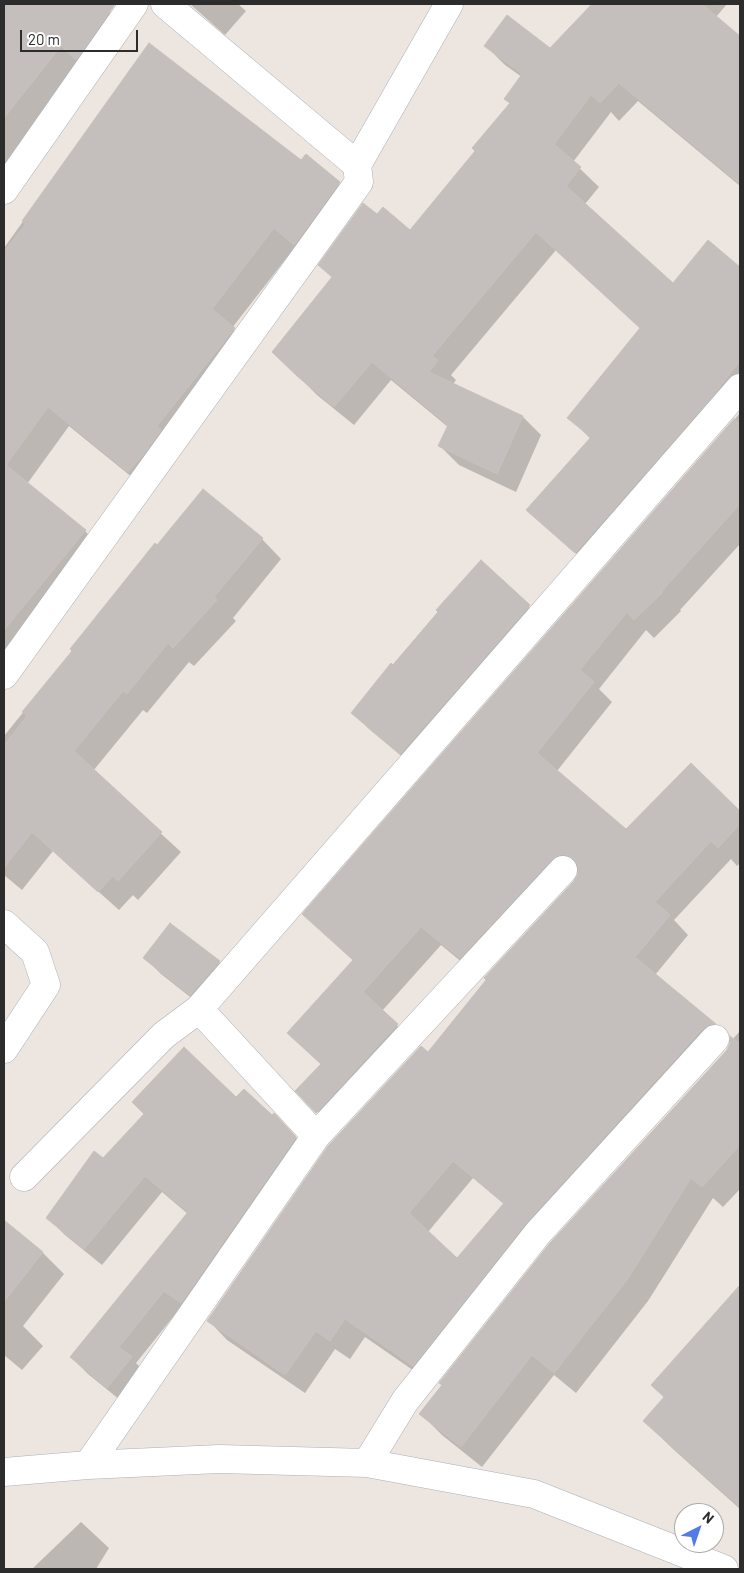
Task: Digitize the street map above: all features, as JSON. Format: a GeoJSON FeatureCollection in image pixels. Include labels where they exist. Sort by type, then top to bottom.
{"type":"FeatureCollection","features":[{"type":"Feature","properties":{"kind":"street"},"geometry":{"type":"LineString","coordinates":[[4,190],[134,4]]}},
{"type":"Feature","properties":{"kind":"street"},"geometry":{"type":"LineString","coordinates":[[165,4],[357,165]]}},
{"type":"Feature","properties":{"kind":"street"},"geometry":{"type":"LineString","coordinates":[[4,675],[359,182],[357,165],[449,4]]}},
{"type":"Feature","properties":{"kind":"street"},"geometry":{"type":"LineString","coordinates":[[24,1178],[164,1035],[199,1009],[740,388]]}},
{"type":"Feature","properties":{"kind":"street"},"geometry":{"type":"LineString","coordinates":[[88,1465],[316,1136],[563,870]]}},
{"type":"Feature","properties":{"kind":"street"},"geometry":{"type":"LineString","coordinates":[[4,924],[35,952],[46,985],[4,1049]]}},
{"type":"Feature","properties":{"kind":"street"},"geometry":{"type":"LineString","coordinates":[[199,1009],[316,1136]]}},
{"type":"Feature","properties":{"kind":"street"},"geometry":{"type":"LineString","coordinates":[[367,1462],[405,1401],[538,1233],[716,1039]]}},
{"type":"Feature","properties":{"kind":"street"},"geometry":{"type":"LineString","coordinates":[[4,1472],[88,1465],[219,1459],[367,1462],[534,1494],[724,1569]]}},
{"type":"Feature","properties":{"kind":"building"},"geometry":{"type":"Polygon","coordinates":[[[4,4],[115,4],[76,60],[61,46],[4,118],[4,4]]]}},
{"type":"Feature","properties":{"kind":"building"},"geometry":{"type":"Polygon","coordinates":[[[592,4],[702,4],[740,36],[740,184],[619,83],[600,103],[591,95],[554,144],[581,167],[566,186],[673,283],[708,240],[740,267],[740,361],[711,398],[575,553],[526,510],[591,437],[567,418],[640,328],[536,232],[432,356],[438,360],[429,372],[523,416],[497,474],[438,446],[448,425],[372,362],[334,407],[272,352],[332,277],[318,265],[363,203],[377,214],[383,207],[410,230],[475,151],[472,148],[510,103],[504,99],[522,74],[484,46],[507,15],[550,48],[592,4]]]}},
{"type":"Feature","properties":{"kind":"building"},"geometry":{"type":"Polygon","coordinates":[[[149,43],[301,160],[306,154],[340,182],[294,245],[274,228],[212,309],[235,328],[157,426],[161,430],[128,472],[48,407],[6,465],[86,530],[4,630],[4,251],[26,224],[22,221],[149,43]]]}},
{"type":"Feature","properties":{"kind":"building"},"geometry":{"type":"Polygon","coordinates":[[[734,419],[740,424],[740,504],[663,592],[634,620],[627,612],[580,670],[594,682],[537,753],[626,829],[691,763],[740,811],[740,824],[718,848],[711,841],[655,902],[670,915],[635,957],[716,1024],[710,1024],[703,1028],[526,1223],[413,1366],[345,1319],[330,1341],[316,1331],[285,1375],[207,1321],[328,1146],[421,1046],[428,1052],[486,980],[484,978],[574,881],[578,874],[578,866],[574,859],[567,855],[559,855],[552,859],[460,958],[421,927],[363,992],[398,1024],[316,1113],[295,1091],[321,1064],[287,1033],[353,960],[302,914],[734,419]],[[453,1161],[409,1213],[457,1258],[504,1203],[453,1161]]]}},
{"type":"Feature","properties":{"kind":"building"},"geometry":{"type":"Polygon","coordinates":[[[203,489],[263,538],[214,597],[217,600],[173,648],[168,643],[127,694],[123,691],[74,751],[162,832],[118,881],[113,876],[98,892],[32,832],[4,868],[4,745],[27,716],[22,712],[72,651],[70,649],[155,543],[157,545],[203,489]]]}},
{"type":"Feature","properties":{"kind":"building"},"geometry":{"type":"Polygon","coordinates":[[[481,560],[530,605],[400,754],[351,713],[391,663],[393,665],[438,612],[436,610],[481,560]]]}},
{"type":"Feature","properties":{"kind":"building"},"geometry":{"type":"Polygon","coordinates":[[[170,923],[220,961],[190,995],[143,958],[170,923]]]}},
{"type":"Feature","properties":{"kind":"building"},"geometry":{"type":"Polygon","coordinates":[[[730,1036],[740,1044],[740,1145],[702,1187],[691,1178],[627,1280],[554,1373],[532,1355],[461,1447],[419,1414],[442,1385],[439,1383],[550,1243],[727,1050],[730,1036]]]}},
{"type":"Feature","properties":{"kind":"building"},"geometry":{"type":"Polygon","coordinates":[[[184,1047],[236,1097],[244,1089],[272,1115],[274,1113],[296,1137],[181,1303],[164,1291],[119,1347],[132,1357],[107,1388],[70,1357],[188,1212],[145,1176],[84,1249],[46,1218],[94,1151],[103,1158],[144,1114],[132,1102],[184,1047]]]}},
{"type":"Feature","properties":{"kind":"building"},"geometry":{"type":"Polygon","coordinates":[[[4,1220],[43,1252],[4,1302],[4,1220]]]}},
{"type":"Feature","properties":{"kind":"building"},"geometry":{"type":"Polygon","coordinates":[[[740,1285],[740,1507],[643,1421],[664,1397],[651,1385],[740,1285]]]}}]}
